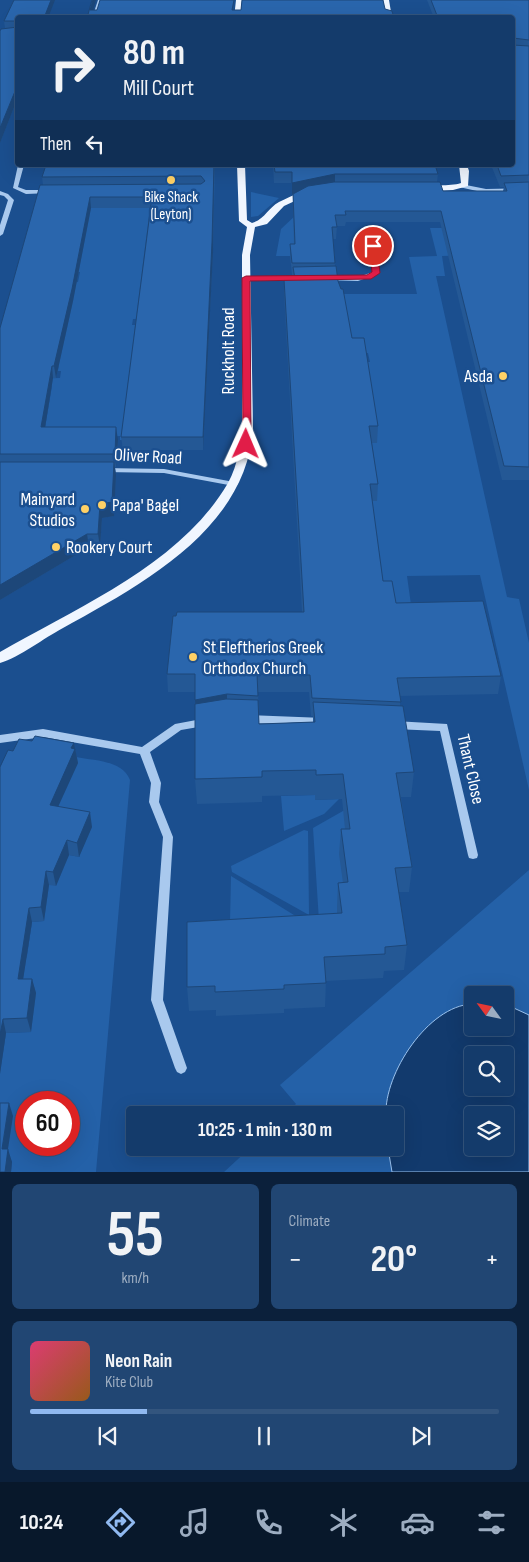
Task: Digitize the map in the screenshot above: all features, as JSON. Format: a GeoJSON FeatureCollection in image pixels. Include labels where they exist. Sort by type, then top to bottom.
{"type":"FeatureCollection","features":[{"type":"Feature","properties":{"kind":"main road"},"geometry":{"type":"LineString","coordinates":[[237,15],[239,0]]}},
{"type":"Feature","properties":{"kind":"main road"},"geometry":{"type":"LineString","coordinates":[[386,0],[389,15]]}},
{"type":"Feature","properties":{"kind":"main road"},"geometry":{"type":"LineString","coordinates":[[241,167],[243,221],[251,226],[264,222],[281,204],[302,195],[316,192]]}},
{"type":"Feature","properties":{"kind":"main road"},"geometry":{"type":"LineString","coordinates":[[415,190],[444,189],[460,186],[466,182],[463,167]]}},
{"type":"Feature","properties":{"kind":"main road","name":"Ruckholt Road"},"geometry":{"type":"LineString","coordinates":[[0,658],[158,565],[183,545],[214,514],[234,484],[242,465],[247,435],[246,255],[251,226]]}},
{"type":"Feature","properties":{"kind":"street"},"geometry":{"type":"LineString","coordinates":[[95,15],[100,0]]}},
{"type":"Feature","properties":{"kind":"street"},"geometry":{"type":"LineString","coordinates":[[20,167],[15,187],[17,190],[52,192]]}},
{"type":"Feature","properties":{"kind":"street"},"geometry":{"type":"LineString","coordinates":[[460,186],[486,191],[529,190]]}},
{"type":"Feature","properties":{"kind":"street"},"geometry":{"type":"LineString","coordinates":[[0,234],[11,200],[3,194]]}},
{"type":"Feature","properties":{"kind":"street"},"geometry":{"type":"LineString","coordinates":[[322,279],[368,278],[376,273],[373,246]]}},
{"type":"Feature","properties":{"kind":"street"},"geometry":{"type":"LineString","coordinates":[[246,278],[313,279]]}},
{"type":"Feature","properties":{"kind":"street","name":"Oliver Road"},"geometry":{"type":"LineString","coordinates":[[97,470],[164,471],[234,484]]}},
{"type":"Feature","properties":{"kind":"street"},"geometry":{"type":"LineString","coordinates":[[237,718],[335,722]]}},
{"type":"Feature","properties":{"kind":"street"},"geometry":{"type":"LineString","coordinates":[[0,739],[43,733],[144,751],[178,727],[217,720]]}},
{"type":"Feature","properties":{"kind":"street","name":"Thant Close"},"geometry":{"type":"LineString","coordinates":[[384,724],[444,727],[473,855]]}},
{"type":"Feature","properties":{"kind":"street"},"geometry":{"type":"LineString","coordinates":[[144,751],[156,783],[154,802],[168,837],[157,1000],[181,1068]]}},
{"type":"Feature","properties":{"kind":"shaded area"},"geometry":{"type":"Polygon","coordinates":[[[251,192],[279,198],[258,216],[251,217],[251,192]]]}},
{"type":"Feature","properties":{"kind":"shaded area"},"geometry":{"type":"Polygon","coordinates":[[[187,200],[175,318],[133,319],[132,325],[147,325],[139,440],[120,440],[120,436],[43,440],[52,386],[25,379],[60,378],[61,371],[58,371],[67,283],[78,282],[80,272],[64,272],[82,208],[135,208],[137,201],[187,200]]]}},
{"type":"Feature","properties":{"kind":"shaded area"},"geometry":{"type":"Polygon","coordinates":[[[297,214],[295,256],[276,256],[281,229],[297,214]]]}},
{"type":"Feature","properties":{"kind":"shaded area"},"geometry":{"type":"Polygon","coordinates":[[[529,218],[529,253],[442,256],[445,276],[436,276],[507,597],[519,599],[529,643],[529,790],[480,575],[407,576],[412,612],[393,611],[335,501],[377,501],[328,443],[377,443],[354,362],[370,362],[368,353],[342,354],[312,294],[417,294],[409,257],[437,256],[430,228],[458,228],[529,218]]]}},
{"type":"Feature","properties":{"kind":"shaded area"},"geometry":{"type":"Polygon","coordinates":[[[76,757],[107,762],[121,769],[130,780],[96,1172],[11,1172],[12,1162],[0,1137],[0,1071],[6,1033],[31,1032],[12,993],[27,956],[32,922],[44,921],[27,893],[69,855],[80,857],[52,820],[76,757]]]}},
{"type":"Feature","properties":{"kind":"shaded area"},"geometry":{"type":"Polygon","coordinates":[[[315,795],[316,800],[339,799],[324,814],[284,831],[281,796],[315,795]]]}},
{"type":"Feature","properties":{"kind":"shaded area"},"geometry":{"type":"Polygon","coordinates":[[[350,807],[355,907],[337,907],[342,958],[319,921],[313,828],[350,807]]]}},
{"type":"Feature","properties":{"kind":"shaded area"},"geometry":{"type":"Polygon","coordinates":[[[304,830],[308,831],[309,915],[232,872],[231,866],[304,830]]]}},
{"type":"Feature","properties":{"kind":"shaded area"},"geometry":{"type":"Polygon","coordinates":[[[529,870],[529,1172],[224,1172],[241,1156],[404,1156],[404,1106],[294,1106],[296,1104],[280,1085],[529,870]]]}},
{"type":"Feature","properties":{"kind":"shaded area"},"geometry":{"type":"Polygon","coordinates":[[[231,876],[310,925],[230,922],[231,876]]]}},
{"type":"Feature","properties":{"kind":"shaded area"},"geometry":{"type":"Polygon","coordinates":[[[464,1006],[464,1036],[514,1036],[514,1008],[529,1015],[529,1172],[392,1172],[389,1156],[404,1156],[404,1106],[387,1106],[392,1081],[412,1045],[425,1029],[440,1016],[464,1006]]]}},
{"type":"Feature","properties":{"kind":"building"},"geometry":{"type":"Polygon","coordinates":[[[14,0],[51,0],[45,15],[15,15],[15,21],[4,21],[14,0]]]}},
{"type":"Feature","properties":{"kind":"building"},"geometry":{"type":"Polygon","coordinates":[[[92,0],[90,10],[97,10],[100,0],[234,0],[232,10],[241,10],[242,0],[383,0],[385,9],[392,11],[393,15],[88,15],[92,0]]]}},
{"type":"Feature","properties":{"kind":"building"},"geometry":{"type":"Polygon","coordinates":[[[431,0],[529,0],[529,40],[515,38],[515,15],[437,15],[431,0]]]}},
{"type":"Feature","properties":{"kind":"building"},"geometry":{"type":"Polygon","coordinates":[[[15,27],[15,91],[0,128],[0,31],[1,29],[15,27]]]}},
{"type":"Feature","properties":{"kind":"building"},"geometry":{"type":"Polygon","coordinates":[[[515,45],[529,46],[529,175],[501,176],[498,167],[515,167],[515,45]]]}},
{"type":"Feature","properties":{"kind":"building"},"geometry":{"type":"Polygon","coordinates":[[[45,167],[214,167],[203,437],[121,437],[152,197],[90,197],[72,289],[54,366],[52,366],[41,427],[116,427],[115,454],[0,454],[0,328],[40,185],[201,184],[205,181],[201,176],[42,177],[45,167]]]}},
{"type":"Feature","properties":{"kind":"building"},"geometry":{"type":"Polygon","coordinates":[[[274,167],[436,167],[438,174],[335,174],[292,183],[292,172],[275,172],[274,167]]]}},
{"type":"Feature","properties":{"kind":"building"},"geometry":{"type":"Polygon","coordinates":[[[334,182],[440,182],[443,191],[507,191],[504,183],[529,182],[529,467],[504,466],[441,211],[345,211],[346,215],[335,215],[337,227],[332,227],[335,263],[292,263],[290,244],[295,244],[293,194],[308,186],[334,182]]]}},
{"type":"Feature","properties":{"kind":"building"},"geometry":{"type":"Polygon","coordinates":[[[336,266],[338,281],[341,289],[343,289],[352,338],[364,338],[378,426],[369,426],[378,484],[370,484],[383,581],[392,581],[396,603],[483,601],[501,676],[397,678],[401,702],[312,698],[310,675],[257,674],[258,696],[227,694],[195,700],[195,674],[167,674],[173,616],[176,616],[177,612],[304,612],[284,279],[295,279],[293,267],[336,266]]]}},
{"type":"Feature","properties":{"kind":"building"},"geometry":{"type":"Polygon","coordinates":[[[0,462],[114,462],[112,502],[100,504],[98,534],[87,534],[0,585],[0,462]]]}},
{"type":"Feature","properties":{"kind":"building"},"geometry":{"type":"Polygon","coordinates":[[[226,699],[258,700],[259,724],[315,722],[313,702],[403,706],[414,772],[396,773],[412,867],[395,868],[407,945],[385,947],[385,954],[324,957],[326,983],[284,985],[284,989],[215,992],[215,986],[187,987],[187,922],[342,913],[338,883],[348,882],[341,829],[350,829],[343,774],[316,775],[316,770],[262,771],[262,777],[195,779],[195,704],[226,699]]]}},
{"type":"Feature","properties":{"kind":"building"},"geometry":{"type":"Polygon","coordinates":[[[35,736],[74,743],[71,748],[75,749],[50,805],[90,812],[77,843],[67,840],[53,872],[46,871],[41,907],[29,908],[18,979],[32,979],[27,1018],[3,1019],[0,1035],[0,767],[8,750],[13,751],[19,739],[32,741],[35,736]]]}},
{"type":"Feature","properties":{"kind":"building"},"geometry":{"type":"Polygon","coordinates":[[[0,1103],[9,1103],[2,1149],[8,1149],[5,1172],[0,1172],[0,1103]]]}},
{"type":"Feature","properties":{"kind":"place","name":"Bike Shack (Leyton)"},"geometry":{"type":"Point","coordinates":[171,180]}},
{"type":"Feature","properties":{"kind":"place","name":"Asda"},"geometry":{"type":"Point","coordinates":[503,376]}},
{"type":"Feature","properties":{"kind":"place","name":"Papa' Bagel"},"geometry":{"type":"Point","coordinates":[102,505]}},
{"type":"Feature","properties":{"kind":"place","name":"Mainyard Studios"},"geometry":{"type":"Point","coordinates":[85,509]}},
{"type":"Feature","properties":{"kind":"place","name":"Rookery Court"},"geometry":{"type":"Point","coordinates":[56,547]}},
{"type":"Feature","properties":{"kind":"place","name":"St Eleftherios Greek Orthodox Church"},"geometry":{"type":"Point","coordinates":[193,657]}},
{"type":"Feature","properties":{"kind":"route"},"geometry":{"type":"LineString","coordinates":[[246,444],[246,278],[368,278],[376,273],[373,246]]}}]}
